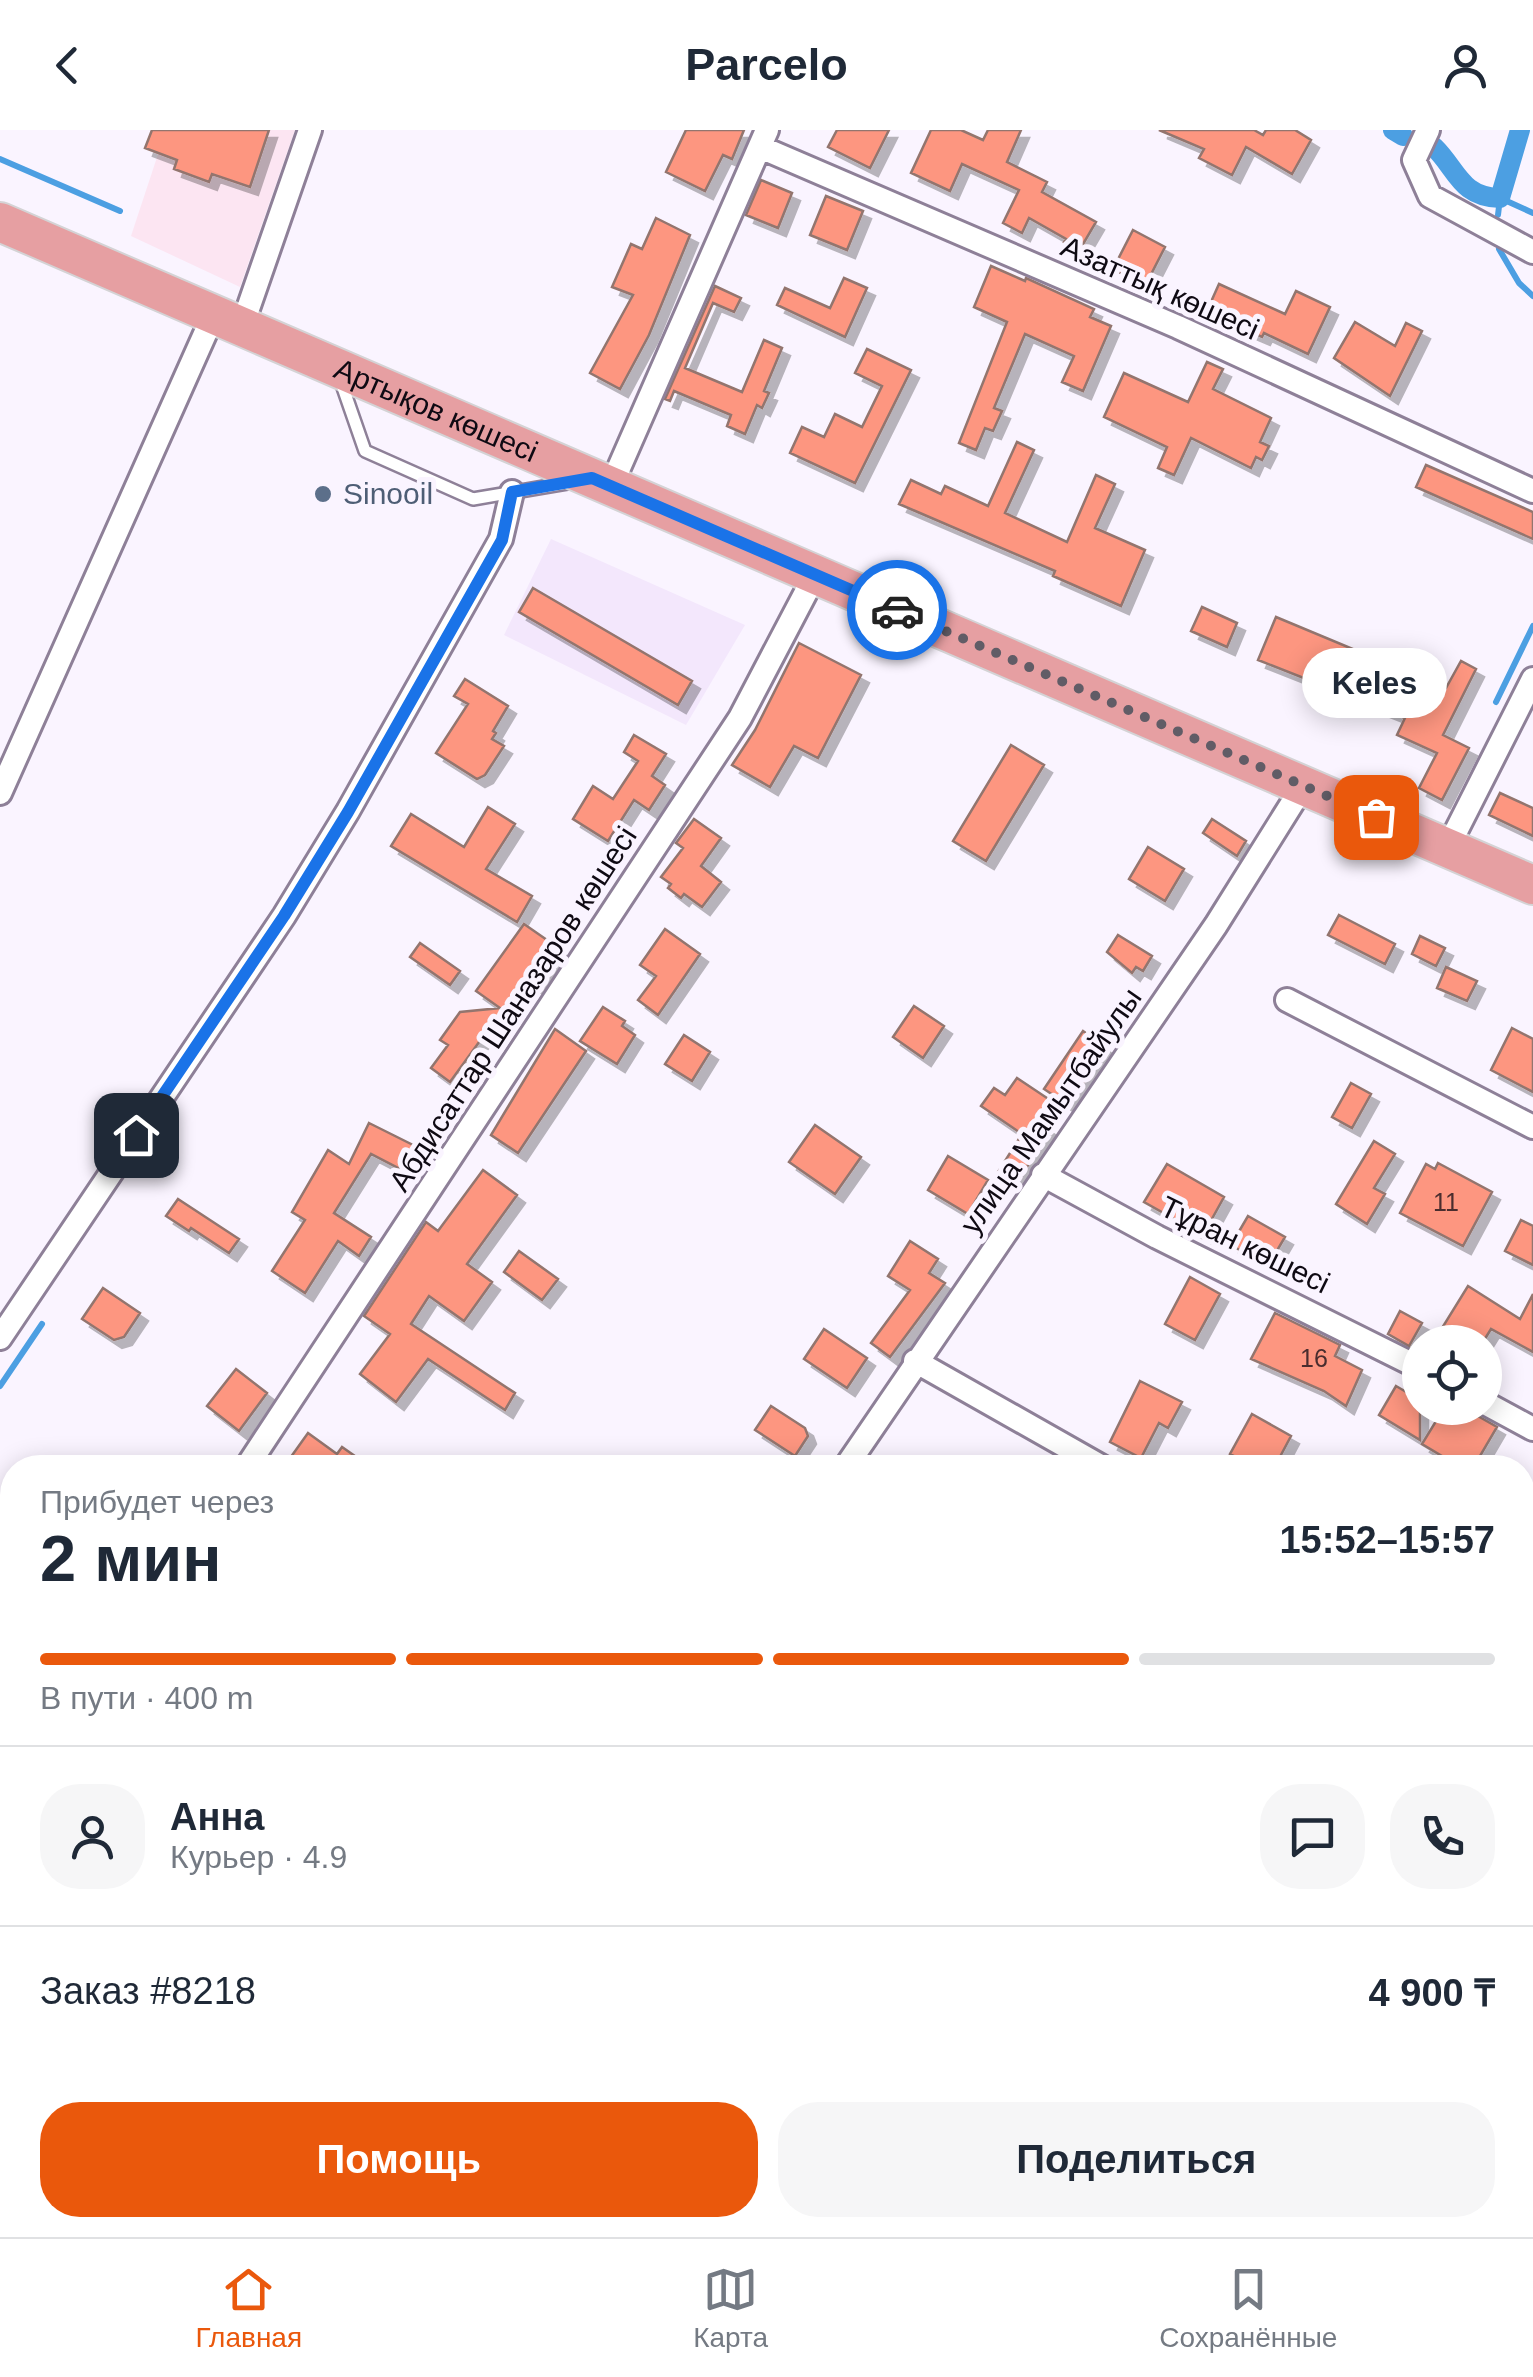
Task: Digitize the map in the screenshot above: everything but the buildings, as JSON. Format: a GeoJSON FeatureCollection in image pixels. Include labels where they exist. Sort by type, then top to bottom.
{"type":"FeatureCollection","features":[{"type":"Feature","properties":{"kind":"highway","name":"Артықов көшесі"},"geometry":{"type":"LineString","coordinates":[[0,222],[1533,885]]}},
{"type":"Feature","properties":{"kind":"street"},"geometry":{"type":"LineString","coordinates":[[0,793],[227,321],[310,130]]}},
{"type":"Feature","properties":{"kind":"street"},"geometry":{"type":"LineString","coordinates":[[1428,130],[1414,160],[1430,196],[1533,252]]}},
{"type":"Feature","properties":{"kind":"street","name":"Азаттық көшесі"},"geometry":{"type":"LineString","coordinates":[[601,482],[763,139],[1533,491]]}},
{"type":"Feature","properties":{"kind":"street"},"geometry":{"type":"LineString","coordinates":[[0,1338],[273,932],[348,812],[502,540],[512,492]]}},
{"type":"Feature","properties":{"kind":"street","name":"Абдисаттар Шаназаров көшесі"},"geometry":{"type":"LineString","coordinates":[[255,1455],[740,718],[815,575]]}},
{"type":"Feature","properties":{"kind":"street"},"geometry":{"type":"LineString","coordinates":[[1448,847],[1533,680]]}},
{"type":"Feature","properties":{"kind":"street","name":"улица Мамытбайулы"},"geometry":{"type":"LineString","coordinates":[[854,1455],[1216,925],[1303,786]]}},
{"type":"Feature","properties":{"kind":"street"},"geometry":{"type":"LineString","coordinates":[[1286,1000],[1533,1127]]}},
{"type":"Feature","properties":{"kind":"street","name":"Тұран көшесі"},"geometry":{"type":"LineString","coordinates":[[1043,1175],[1402,1359]]}},
{"type":"Feature","properties":{"kind":"street"},"geometry":{"type":"LineString","coordinates":[[916,1361],[1081,1455]]}},
{"type":"Feature","properties":{"kind":"street"},"geometry":{"type":"LineString","coordinates":[[1502,1412],[1533,1429]]}},
{"type":"Feature","properties":{"kind":"lane"},"geometry":{"type":"LineString","coordinates":[[335,367],[364,451],[473,499],[601,482]]}},
{"type":"Feature","properties":{"kind":"shaded area"},"geometry":{"type":"Polygon","coordinates":[[[166,130],[295,130],[240,287],[131,236],[166,130]]]}},
{"type":"Feature","properties":{"kind":"shaded area"},"geometry":{"type":"Polygon","coordinates":[[[551,539],[745,625],[686,725],[504,635],[551,539]]]}},
{"type":"Feature","properties":{"kind":"waterway"},"geometry":{"type":"LineString","coordinates":[[1393,130],[1403,136]]}},
{"type":"Feature","properties":{"kind":"waterway"},"geometry":{"type":"LineString","coordinates":[[1434,147],[1468,187],[1476,193],[1500,198],[1520,130]]}},
{"type":"Feature","properties":{"kind":"waterway"},"geometry":{"type":"LineString","coordinates":[[0,159],[120,211]]}},
{"type":"Feature","properties":{"kind":"waterway"},"geometry":{"type":"LineString","coordinates":[[1498,215],[1500,198],[1533,213]]}},
{"type":"Feature","properties":{"kind":"waterway"},"geometry":{"type":"LineString","coordinates":[[1499,249],[1519,283],[1533,296]]}},
{"type":"Feature","properties":{"kind":"waterway"},"geometry":{"type":"LineString","coordinates":[[1496,702],[1533,626]]}},
{"type":"Feature","properties":{"kind":"waterway"},"geometry":{"type":"LineString","coordinates":[[0,1386],[42,1324]]}},
{"type":"Feature","properties":{"kind":"way so far"},"geometry":{"type":"LineString","coordinates":[[897,610],[1376,817]]}},
{"type":"Feature","properties":{"kind":"place","name":"Sinooil"},"geometry":{"type":"Point","coordinates":[323,494]}},
{"type":"Feature","properties":{"kind":"place","name":"Keles"},"geometry":{"type":"Point","coordinates":[1376,817]}},
{"type":"Feature","properties":{"kind":"route"},"geometry":{"type":"LineString","coordinates":[[136,1135],[284,916],[348,812],[502,540],[512,492],[592,478],[897,610]]}}]}
